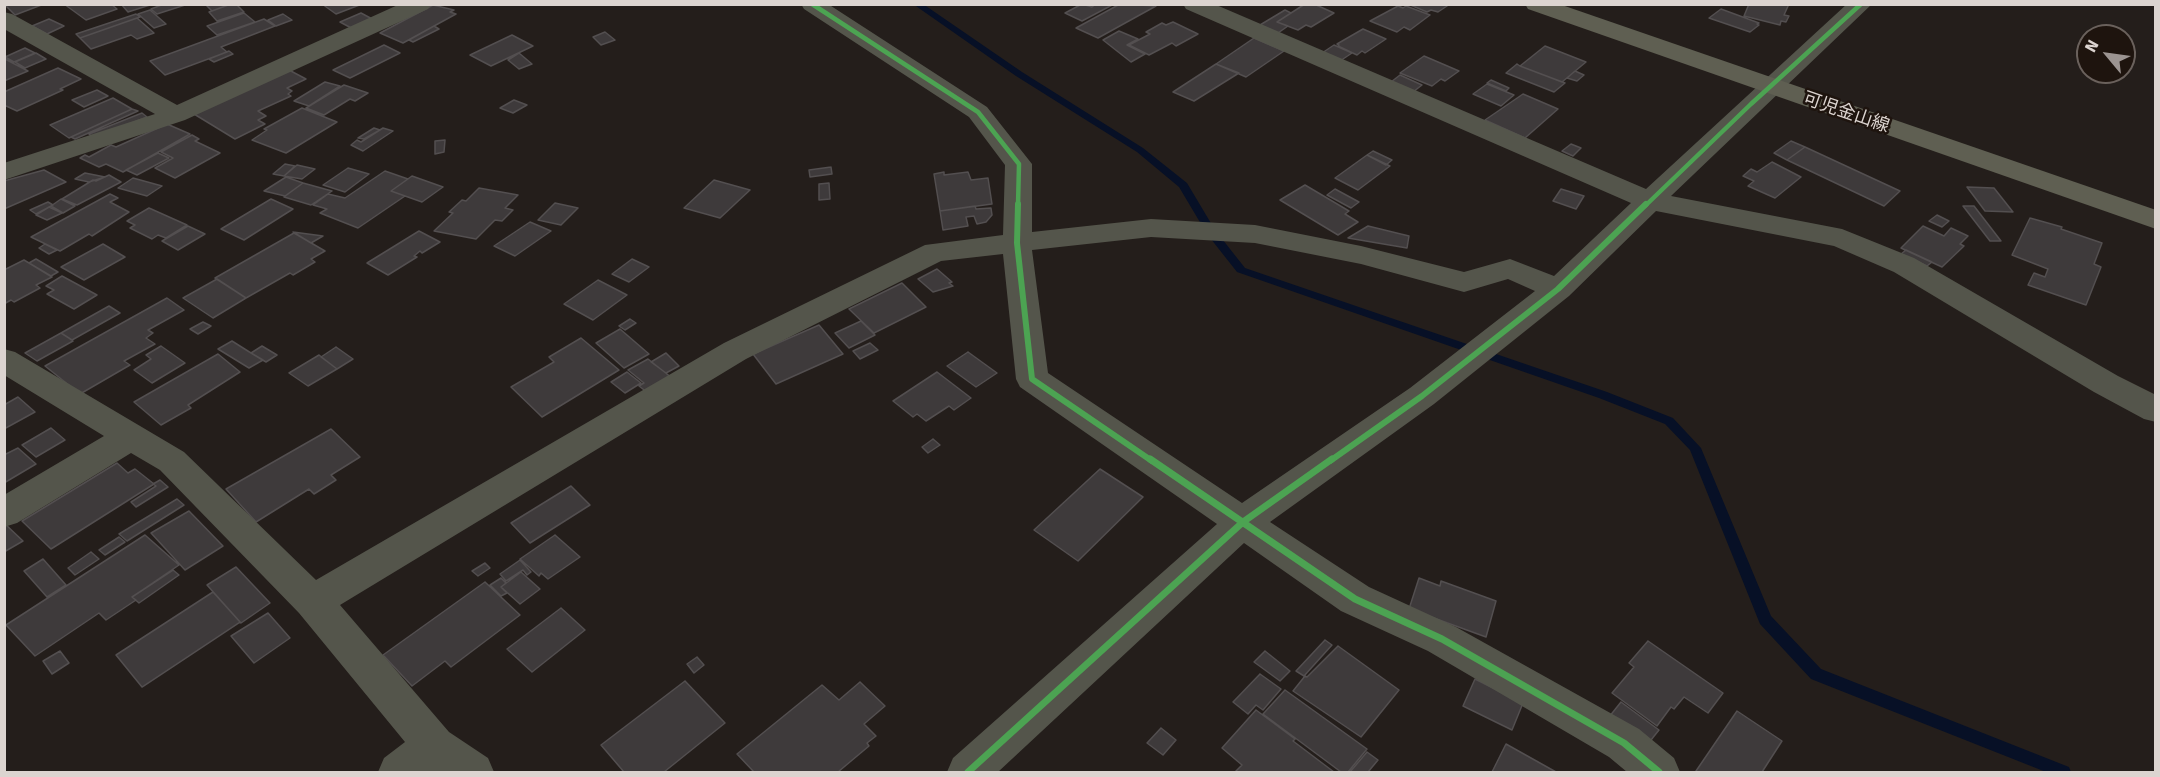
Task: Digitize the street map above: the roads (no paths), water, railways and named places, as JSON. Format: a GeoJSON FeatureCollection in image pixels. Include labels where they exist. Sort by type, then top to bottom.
{"type":"FeatureCollection","features":[{"type":"Feature","properties":{"kind":"main road","name":"可児金山線"},"geometry":{"type":"LineString","coordinates":[[1536,4],[2156,220]]}},
{"type":"Feature","properties":{"kind":"street"},"geometry":{"type":"LineString","coordinates":[[4,172],[176,115],[420,4]]}},
{"type":"Feature","properties":{"kind":"street"},"geometry":{"type":"LineString","coordinates":[[812,4],[978,112],[1019,164],[1017,243],[1032,379],[1355,599],[1442,639],[1624,743],[1659,772]]}},
{"type":"Feature","properties":{"kind":"street"},"geometry":{"type":"LineString","coordinates":[[1194,4],[1652,201],[1842,238],[1905,265],[2096,378],[2156,410]]}},
{"type":"Feature","properties":{"kind":"street"},"geometry":{"type":"LineString","coordinates":[[968,772],[1243,522],[1422,396],[1558,289],[1770,87],[1848,7]]}},
{"type":"Feature","properties":{"kind":"street"},"geometry":{"type":"LineString","coordinates":[[4,19],[176,115]]}},
{"type":"Feature","properties":{"kind":"street"},"geometry":{"type":"LineString","coordinates":[[313,601],[735,351],[934,252],[1151,228],[1255,234],[1361,255],[1464,282],[1510,269],[1558,289]]}},
{"type":"Feature","properties":{"kind":"street"},"geometry":{"type":"LineString","coordinates":[[4,360],[172,461],[313,601],[434,746],[472,772]]}},
{"type":"Feature","properties":{"kind":"street"},"geometry":{"type":"LineString","coordinates":[[4,513],[132,436]]}},
{"type":"Feature","properties":{"kind":"street"},"geometry":{"type":"LineString","coordinates":[[399,772],[434,746]]}},
{"type":"Feature","properties":{"kind":"waterway"},"geometry":{"type":"LineString","coordinates":[[917,4],[1019,74],[1140,150],[1183,185],[1211,232],[1241,270],[1603,395],[1669,421],[1695,448],[1765,620],[1816,674],[2063,772]]}}]}
